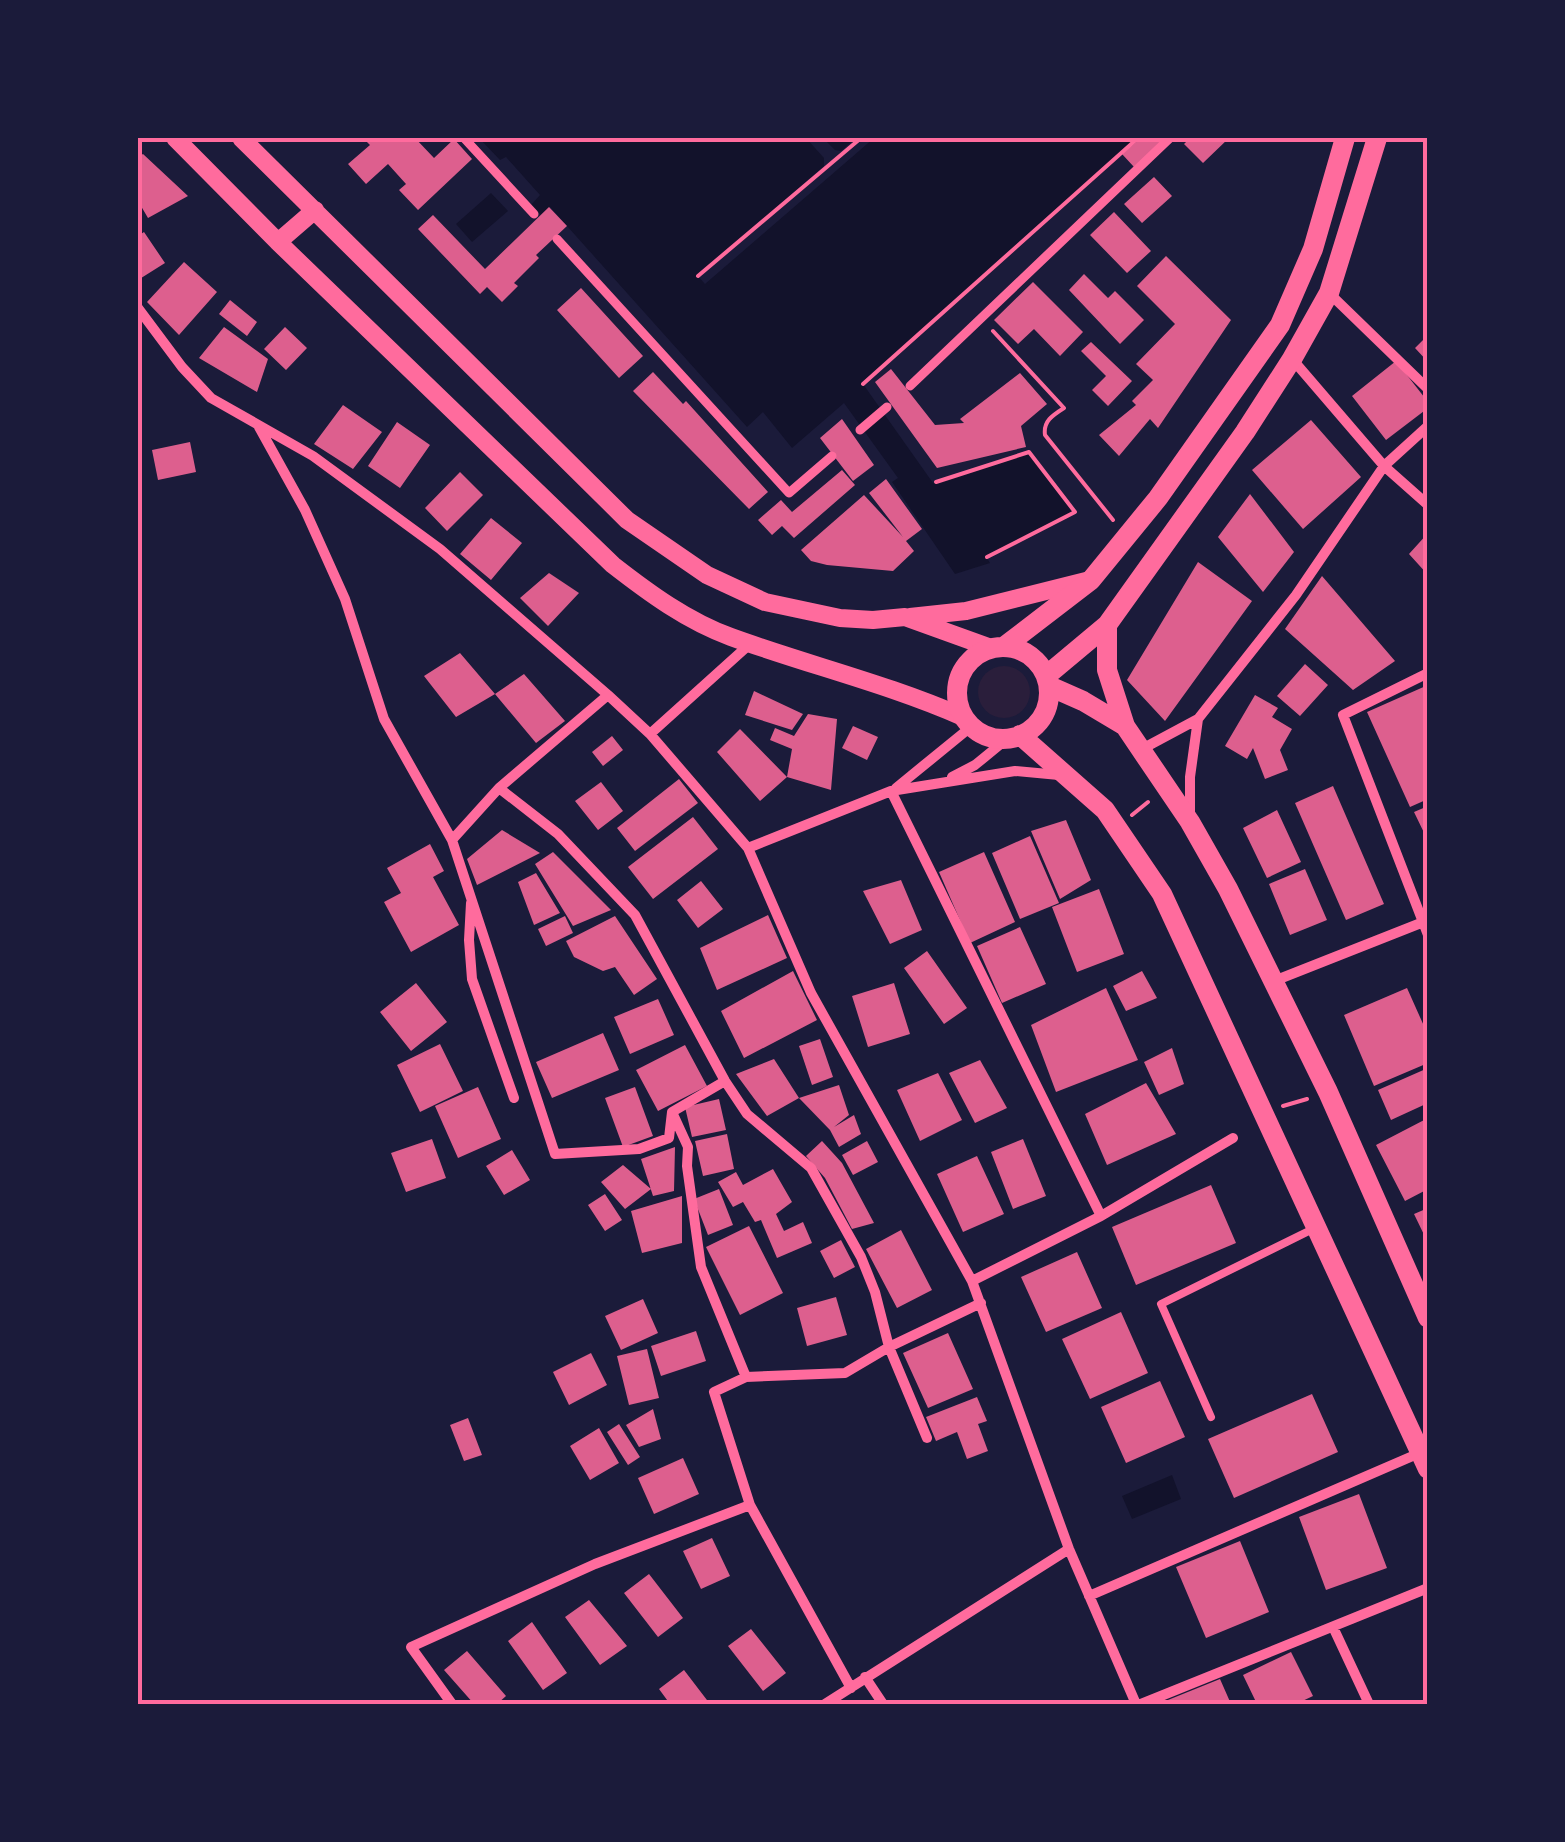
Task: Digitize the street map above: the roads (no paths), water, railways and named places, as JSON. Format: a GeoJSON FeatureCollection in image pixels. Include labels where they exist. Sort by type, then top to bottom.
{"type":"FeatureCollection","features":[{"type":"Feature","properties":{"kind":"main road"},"geometry":{"type":"LineString","coordinates":[[1345,138],[1313,249],[1280,325],[1225,407],[1091,580],[998,647],[978,654],[960,676],[957,689],[968,722],[982,734],[1014,737],[1074,779],[1105,810],[1162,894],[1425,1461]]}},
{"type":"Feature","properties":{"kind":"main road"},"geometry":{"type":"LineString","coordinates":[[1014,737],[1043,716],[1048,681],[1107,625],[1246,432],[1292,359],[1329,292],[1377,138]]}},
{"type":"Feature","properties":{"kind":"main road"},"geometry":{"type":"LineString","coordinates":[[1107,625],[1107,670],[1126,726],[1168,786],[1228,888],[1420,1283],[1428,1318]]}},
{"type":"Feature","properties":{"kind":"main road"},"geometry":{"type":"LineString","coordinates":[[998,647],[1032,656],[1048,681],[1126,726]]}},
{"type":"Feature","properties":{"kind":"street"},"geometry":{"type":"LineString","coordinates":[[175,138],[613,565],[654,597],[729,636],[913,696],[968,722],[891,791]]}},
{"type":"Feature","properties":{"kind":"street"},"geometry":{"type":"LineString","coordinates":[[241,138],[628,520],[688,563],[740,592],[791,610],[873,620],[966,610],[1091,580]]}},
{"type":"Feature","properties":{"kind":"street"},"geometry":{"type":"LineString","coordinates":[[464,138],[534,214]]}},
{"type":"Feature","properties":{"kind":"street"},"geometry":{"type":"LineString","coordinates":[[910,386],[1170,138]]}},
{"type":"Feature","properties":{"kind":"street"},"geometry":{"type":"LineString","coordinates":[[278,242],[315,210]]}},
{"type":"Feature","properties":{"kind":"street"},"geometry":{"type":"LineString","coordinates":[[557,239],[789,493],[832,456]]}},
{"type":"Feature","properties":{"kind":"street"},"geometry":{"type":"LineString","coordinates":[[1329,292],[1428,389]]}},
{"type":"Feature","properties":{"kind":"street"},"geometry":{"type":"LineString","coordinates":[[138,308],[211,398],[314,456],[440,549],[608,695],[650,734],[748,848],[812,993],[972,1281],[1068,1548],[1138,1704],[1428,1588]]}},
{"type":"Feature","properties":{"kind":"street"},"geometry":{"type":"LineString","coordinates":[[1292,359],[1384,466],[1428,506]]}},
{"type":"Feature","properties":{"kind":"street"},"geometry":{"type":"LineString","coordinates":[[860,430],[887,407]]}},
{"type":"Feature","properties":{"kind":"street"},"geometry":{"type":"LineString","coordinates":[[258,426],[305,510],[345,599],[384,718],[452,840],[555,1154],[638,1149],[669,1138],[672,1112]]}},
{"type":"Feature","properties":{"kind":"street"},"geometry":{"type":"LineString","coordinates":[[1141,750],[1198,719],[1296,595],[1384,466],[1428,426]]}},
{"type":"Feature","properties":{"kind":"street"},"geometry":{"type":"LineString","coordinates":[[904,617],[998,647]]}},
{"type":"Feature","properties":{"kind":"street"},"geometry":{"type":"LineString","coordinates":[[650,734],[752,643]]}},
{"type":"Feature","properties":{"kind":"street"},"geometry":{"type":"LineString","coordinates":[[1428,673],[1342,716],[1428,935]]}},
{"type":"Feature","properties":{"kind":"street"},"geometry":{"type":"LineString","coordinates":[[452,840],[499,788],[608,695]]}},
{"type":"Feature","properties":{"kind":"street"},"geometry":{"type":"LineString","coordinates":[[1190,822],[1190,778],[1198,719]]}},
{"type":"Feature","properties":{"kind":"street"},"geometry":{"type":"LineString","coordinates":[[943,782],[1014,737]]}},
{"type":"Feature","properties":{"kind":"street"},"geometry":{"type":"LineString","coordinates":[[748,848],[891,791],[1015,771],[1040,771],[1074,779]]}},
{"type":"Feature","properties":{"kind":"street"},"geometry":{"type":"LineString","coordinates":[[499,788],[558,834],[634,914],[725,1082],[747,1114],[811,1168],[861,1257],[875,1292],[888,1347],[928,1438]]}},
{"type":"Feature","properties":{"kind":"street"},"geometry":{"type":"LineString","coordinates":[[891,791],[1101,1216]]}},
{"type":"Feature","properties":{"kind":"street"},"geometry":{"type":"LineString","coordinates":[[471,897],[472,979],[514,1098]]}},
{"type":"Feature","properties":{"kind":"street"},"geometry":{"type":"LineString","coordinates":[[1273,981],[1425,922]]}},
{"type":"Feature","properties":{"kind":"street"},"geometry":{"type":"LineString","coordinates":[[672,1112],[725,1082]]}},
{"type":"Feature","properties":{"kind":"street"},"geometry":{"type":"LineString","coordinates":[[672,1112],[688,1146],[686,1166],[701,1267],[746,1378]]}},
{"type":"Feature","properties":{"kind":"street"},"geometry":{"type":"LineString","coordinates":[[972,1281],[1101,1216],[1233,1138]]}},
{"type":"Feature","properties":{"kind":"street"},"geometry":{"type":"LineString","coordinates":[[852,1688],[750,1506],[714,1392],[746,1378],[844,1373],[888,1347],[981,1303]]}},
{"type":"Feature","properties":{"kind":"street"},"geometry":{"type":"LineString","coordinates":[[1089,1596],[1425,1461]]}},
{"type":"Feature","properties":{"kind":"street"},"geometry":{"type":"LineString","coordinates":[[452,1704],[411,1647],[595,1564],[750,1506]]}},
{"type":"Feature","properties":{"kind":"street"},"geometry":{"type":"LineString","coordinates":[[825,1704],[1068,1548]]}},
{"type":"Feature","properties":{"kind":"street"},"geometry":{"type":"LineString","coordinates":[[1333,1627],[1369,1704]]}},
{"type":"Feature","properties":{"kind":"street"},"geometry":{"type":"LineString","coordinates":[[865,1678],[883,1704]]}},
{"type":"Feature","properties":{"kind":"lane"},"geometry":{"type":"LineString","coordinates":[[1211,1418],[1161,1304],[1316,1228]]}}]}
